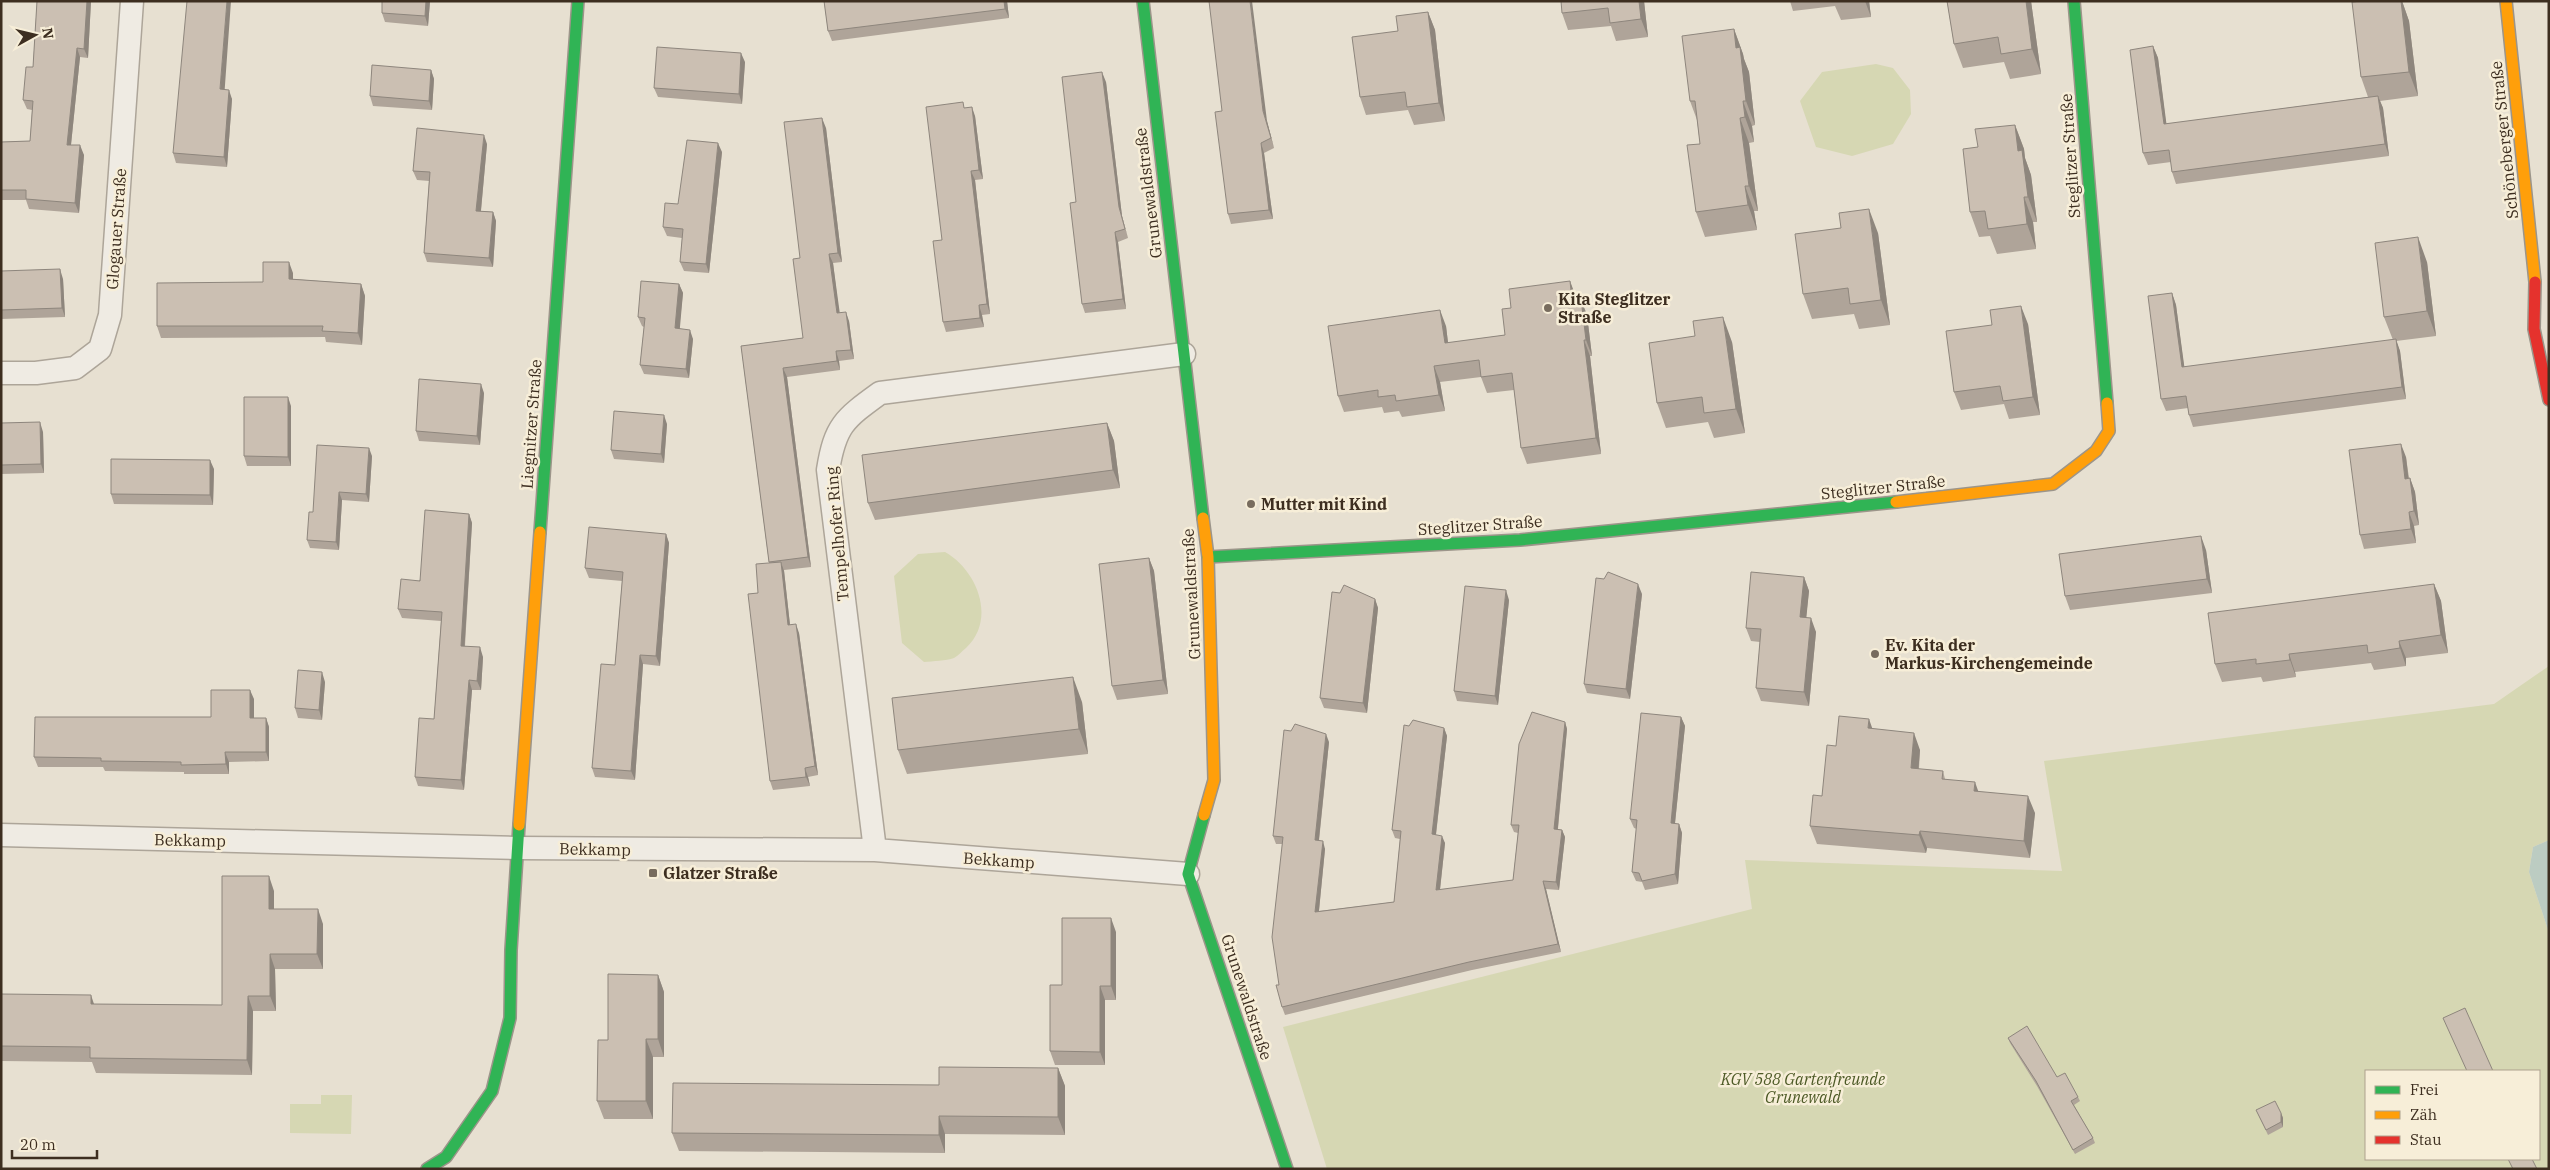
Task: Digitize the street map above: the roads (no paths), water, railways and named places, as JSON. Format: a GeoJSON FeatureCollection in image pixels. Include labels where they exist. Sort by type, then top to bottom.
{"type":"FeatureCollection","features":[{"type":"Feature","properties":{"kind":"street","name":"Glogauer Straße"},"geometry":{"type":"LineString","coordinates":[[1,373],[36,374],[75,368],[100,350],[110,315],[132,1]]}},
{"type":"Feature","properties":{"kind":"street","name":"Liegnitzer Straße"},"geometry":{"type":"LineString","coordinates":[[517,848],[578,1]]}},
{"type":"Feature","properties":{"kind":"street","name":"Grunewaldstraße"},"geometry":{"type":"LineString","coordinates":[[1143,1],[1208,557],[1214,780],[1188,874],[1287,1169]]}},
{"type":"Feature","properties":{"kind":"street","name":"Steglitzer Straße"},"geometry":{"type":"LineString","coordinates":[[1208,557],[1520,540],[1982,493],[2053,484],[2096,451],[2109,431],[2074,1]]}},
{"type":"Feature","properties":{"kind":"street","name":"Schöneberger Straße"},"geometry":{"type":"LineString","coordinates":[[2506,1],[2535,276],[2534,329],[2549,400]]}},
{"type":"Feature","properties":{"kind":"street","name":"Schöneberger Straße"},"geometry":{"type":"LineString","coordinates":[[2535,276],[2545,300]]}},
{"type":"Feature","properties":{"kind":"street","name":"Tempelhofer Ring"},"geometry":{"type":"LineString","coordinates":[[875,850],[828,470],[832,444],[848,416],[880,393],[1184,354]]}},
{"type":"Feature","properties":{"kind":"street","name":"Bekkamp"},"geometry":{"type":"LineString","coordinates":[[1,835],[517,848],[875,850],[1188,874]]}},
{"type":"Feature","properties":{"kind":"street"},"geometry":{"type":"LineString","coordinates":[[427,1169],[446,1157],[492,1092],[510,1018],[511,950],[517,848]]}},
{"type":"Feature","properties":{"kind":"place","name":"Kita Steglitzer Straße"},"geometry":{"type":"Point","coordinates":[1548,308]}},
{"type":"Feature","properties":{"kind":"place","name":"Mutter mit Kind"},"geometry":{"type":"Point","coordinates":[1251,504]}},
{"type":"Feature","properties":{"kind":"place","name":"Ev. Kita der Markus-Kirchengemeinde"},"geometry":{"type":"Point","coordinates":[1875,654]}},
{"type":"Feature","properties":{"kind":"place","name":"Glatzer Straße"},"geometry":{"type":"Point","coordinates":[653,873]}},
{"type":"Feature","properties":{"kind":"park label","name":"KGV 588 Gartenfreunde Grunewald"},"geometry":{"type":"Point","coordinates":[1803,1088]}}]}
